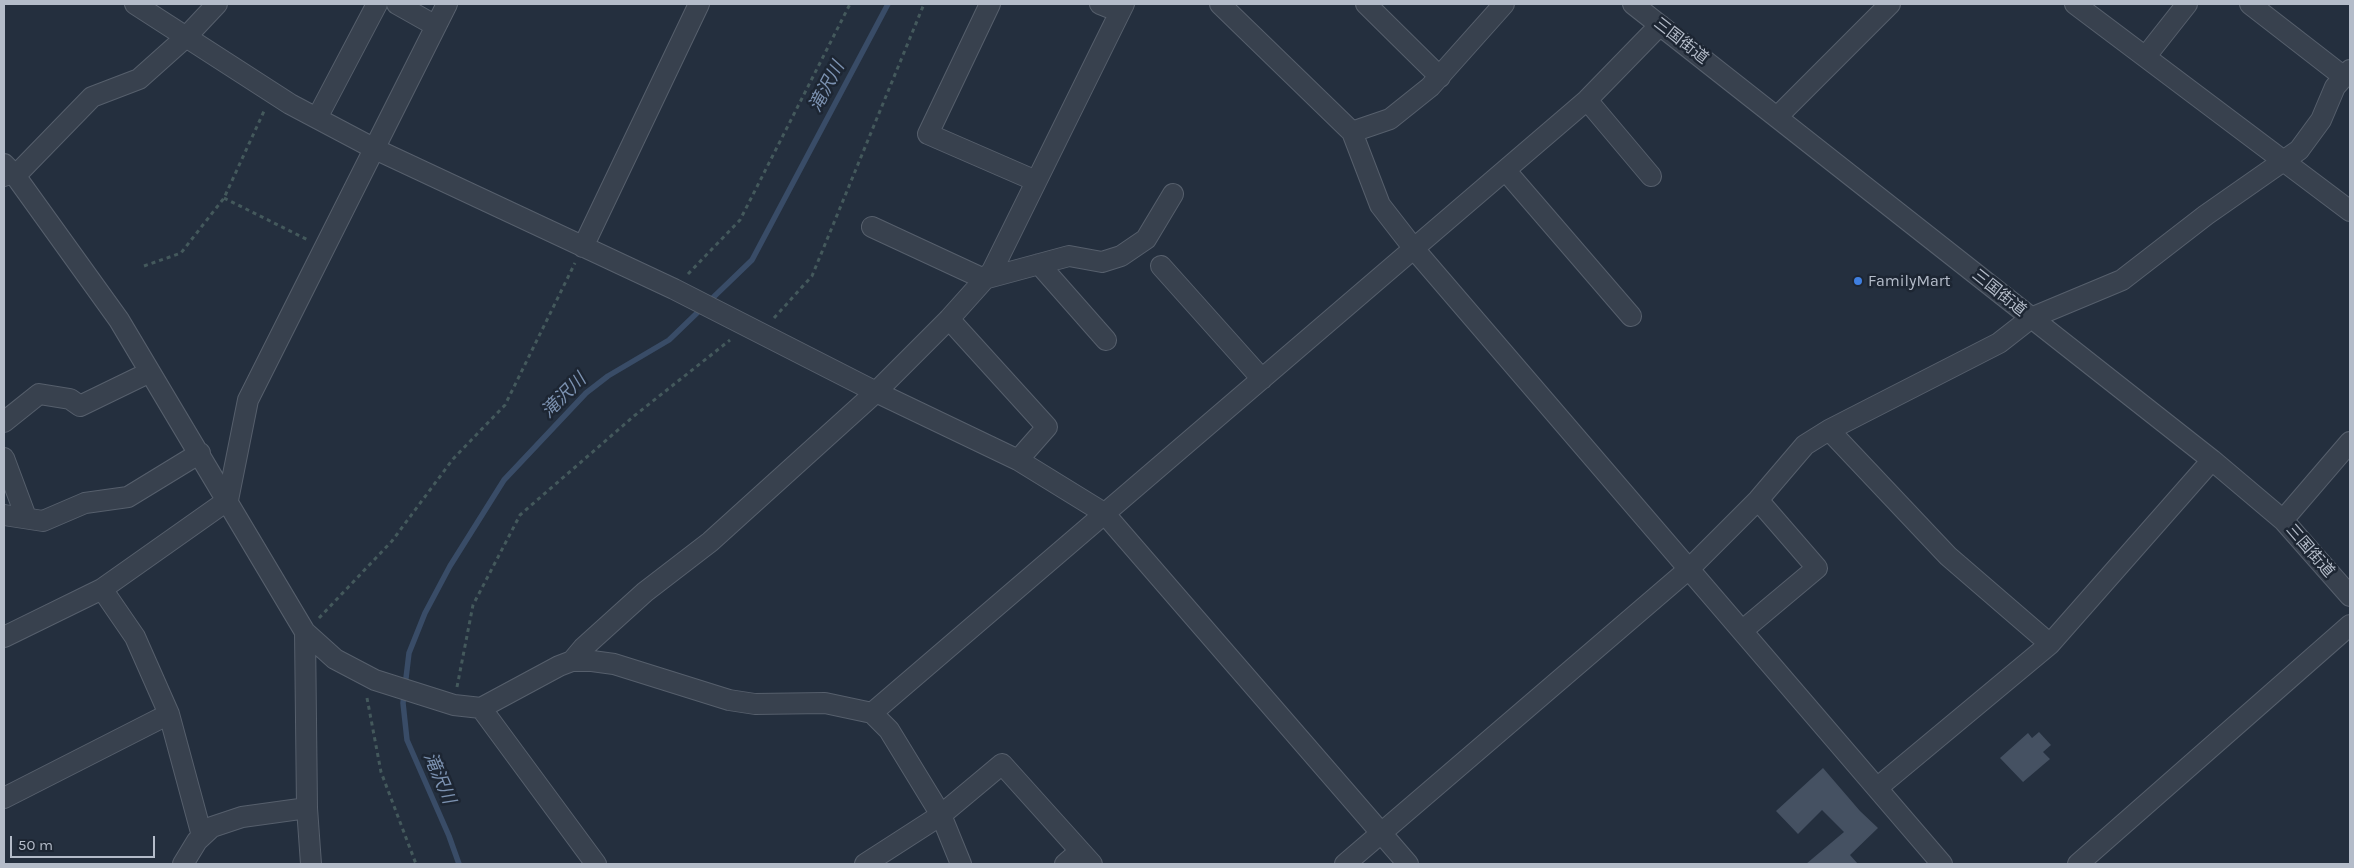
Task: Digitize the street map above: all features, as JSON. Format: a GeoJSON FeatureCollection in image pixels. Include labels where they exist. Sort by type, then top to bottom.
{"type":"FeatureCollection","features":[{"type":"Feature","properties":{"kind":"street"},"geometry":{"type":"LineString","coordinates":[[135,4],[273,92],[375,149],[674,289],[876,392],[1018,460],[1104,513],[1408,864]]}},
{"type":"Feature","properties":{"kind":"street"},"geometry":{"type":"LineString","coordinates":[[7,171],[21,170],[92,97],[139,79],[186,37],[217,4]]}},
{"type":"Feature","properties":{"kind":"street"},"geometry":{"type":"LineString","coordinates":[[317,118],[377,4]]}},
{"type":"Feature","properties":{"kind":"street"},"geometry":{"type":"LineString","coordinates":[[397,4],[436,26]]}},
{"type":"Feature","properties":{"kind":"street"},"geometry":{"type":"LineString","coordinates":[[4,637],[102,589],[228,500],[248,400],[448,4]]}},
{"type":"Feature","properties":{"kind":"street"},"geometry":{"type":"LineString","coordinates":[[583,247],[699,4]]}},
{"type":"Feature","properties":{"kind":"street"},"geometry":{"type":"LineString","coordinates":[[990,4],[928,134],[1036,181]]}},
{"type":"Feature","properties":{"kind":"street"},"geometry":{"type":"LineString","coordinates":[[572,661],[583,648],[645,592],[710,542],[876,392],[949,319],[992,271],[1122,8],[1100,4]]}},
{"type":"Feature","properties":{"kind":"street"},"geometry":{"type":"LineString","coordinates":[[1220,4],[1352,132],[1380,205],[1415,250],[1690,568],[1942,864]]}},
{"type":"Feature","properties":{"kind":"street"},"geometry":{"type":"LineString","coordinates":[[1366,4],[1440,77]]}},
{"type":"Feature","properties":{"kind":"street"},"geometry":{"type":"LineString","coordinates":[[1352,132],[1390,119],[1430,87],[1504,4]]}},
{"type":"Feature","properties":{"kind":"street","name":"三国街道"},"geometry":{"type":"LineString","coordinates":[[1635,4],[2212,460],[2283,520],[2350,596]]}},
{"type":"Feature","properties":{"kind":"street"},"geometry":{"type":"LineString","coordinates":[[1778,116],[1890,4]]}},
{"type":"Feature","properties":{"kind":"street"},"geometry":{"type":"LineString","coordinates":[[2075,4],[2284,159],[2350,211]]}},
{"type":"Feature","properties":{"kind":"street"},"geometry":{"type":"LineString","coordinates":[[2146,56],[2187,4]]}},
{"type":"Feature","properties":{"kind":"street"},"geometry":{"type":"LineString","coordinates":[[1345,864],[1690,568],[1758,500],[1805,445],[1829,430],[1999,344],[2031,318],[2122,280],[2206,215],[2299,150],[2321,120],[2335,87],[2347,74],[2250,4]]}},
{"type":"Feature","properties":{"kind":"street"},"geometry":{"type":"LineString","coordinates":[[872,713],[1506,171],[1587,100],[1660,25]]}},
{"type":"Feature","properties":{"kind":"street"},"geometry":{"type":"LineString","coordinates":[[1587,100],[1651,176]]}},
{"type":"Feature","properties":{"kind":"street"},"geometry":{"type":"LineString","coordinates":[[7,171],[119,320],[228,500],[254,551],[305,632],[335,659],[370,678],[454,705],[481,708],[559,666],[572,661],[592,661],[614,664],[729,700],[754,704],[825,703],[872,713],[889,730],[941,815],[961,864]]}},
{"type":"Feature","properties":{"kind":"street"},"geometry":{"type":"LineString","coordinates":[[1506,171],[1631,316]]}},
{"type":"Feature","properties":{"kind":"street"},"geometry":{"type":"LineString","coordinates":[[872,227],[984,279],[1070,256],[1102,262],[1121,256],[1146,239],[1173,194]]}},
{"type":"Feature","properties":{"kind":"street"},"geometry":{"type":"LineString","coordinates":[[1039,264],[1106,340]]}},
{"type":"Feature","properties":{"kind":"street"},"geometry":{"type":"LineString","coordinates":[[1161,266],[1262,380]]}},
{"type":"Feature","properties":{"kind":"street"},"geometry":{"type":"LineString","coordinates":[[949,319],[1047,427],[1018,460]]}},
{"type":"Feature","properties":{"kind":"street"},"geometry":{"type":"LineString","coordinates":[[4,422],[39,394],[70,399],[80,406],[150,372]]}},
{"type":"Feature","properties":{"kind":"street"},"geometry":{"type":"LineString","coordinates":[[1829,430],[1948,556],[2050,644]]}},
{"type":"Feature","properties":{"kind":"street"},"geometry":{"type":"LineString","coordinates":[[2283,520],[2350,442]]}},
{"type":"Feature","properties":{"kind":"street"},"geometry":{"type":"LineString","coordinates":[[4,515],[43,521],[86,504],[128,497],[200,453]]}},
{"type":"Feature","properties":{"kind":"street"},"geometry":{"type":"LineString","coordinates":[[4,458],[26,517]]}},
{"type":"Feature","properties":{"kind":"street"},"geometry":{"type":"LineString","coordinates":[[1877,788],[2050,644],[2212,460]]}},
{"type":"Feature","properties":{"kind":"street"},"geometry":{"type":"LineString","coordinates":[[1743,630],[1817,568],[1758,500]]}},
{"type":"Feature","properties":{"kind":"street"},"geometry":{"type":"LineString","coordinates":[[102,589],[135,637],[169,714],[202,836]]}},
{"type":"Feature","properties":{"kind":"street"},"geometry":{"type":"LineString","coordinates":[[2078,864],[2350,625]]}},
{"type":"Feature","properties":{"kind":"street"},"geometry":{"type":"LineString","coordinates":[[305,632],[307,808],[311,864]]}},
{"type":"Feature","properties":{"kind":"street"},"geometry":{"type":"LineString","coordinates":[[481,708],[596,864]]}},
{"type":"Feature","properties":{"kind":"street"},"geometry":{"type":"LineString","coordinates":[[7,791],[169,714]]}},
{"type":"Feature","properties":{"kind":"street"},"geometry":{"type":"LineString","coordinates":[[865,864],[941,815],[1002,764],[1086,858],[1065,864]]}},
{"type":"Feature","properties":{"kind":"street"},"geometry":{"type":"LineString","coordinates":[[183,864],[202,836],[212,827],[242,817],[307,808]]}},
{"type":"Feature","properties":{"kind":"path"},"geometry":{"type":"LineString","coordinates":[[674,289],[740,220],[850,4]]}},
{"type":"Feature","properties":{"kind":"path"},"geometry":{"type":"LineString","coordinates":[[454,705],[472,605],[520,514],[634,416],[753,330],[812,276],[924,4]]}},
{"type":"Feature","properties":{"kind":"path"},"geometry":{"type":"LineString","coordinates":[[144,266],[181,253],[224,198],[273,92]]}},
{"type":"Feature","properties":{"kind":"path"},"geometry":{"type":"LineString","coordinates":[[224,198],[324,248]]}},
{"type":"Feature","properties":{"kind":"path"},"geometry":{"type":"LineString","coordinates":[[305,632],[392,541],[453,459],[505,405],[583,247]]}},
{"type":"Feature","properties":{"kind":"path"},"geometry":{"type":"LineString","coordinates":[[370,678],[367,705],[381,772],[416,864]]}},
{"type":"Feature","properties":{"kind":"building"},"geometry":{"type":"Polygon","coordinates":[[[2039,732],[2051,745],[2043,752],[2050,759],[2023,782],[2000,758],[2028,733],[2032,738],[2039,732]]]}},
{"type":"Feature","properties":{"kind":"building"},"geometry":{"type":"Polygon","coordinates":[[[1823,768],[1860,811],[1878,828],[1850,855],[1858,864],[1806,864],[1844,832],[1822,810],[1798,834],[1776,811],[1823,768]]]}},
{"type":"Feature","properties":{"kind":"waterway","name":"滝沢川"},"geometry":{"type":"LineString","coordinates":[[459,864],[449,836],[407,740],[403,703],[409,653],[425,613],[450,566],[504,480],[586,393],[608,376],[669,340],[752,260],[888,4]]}},
{"type":"Feature","properties":{"kind":"place","name":"FamilyMart"},"geometry":{"type":"Point","coordinates":[1858,281]}}]}
